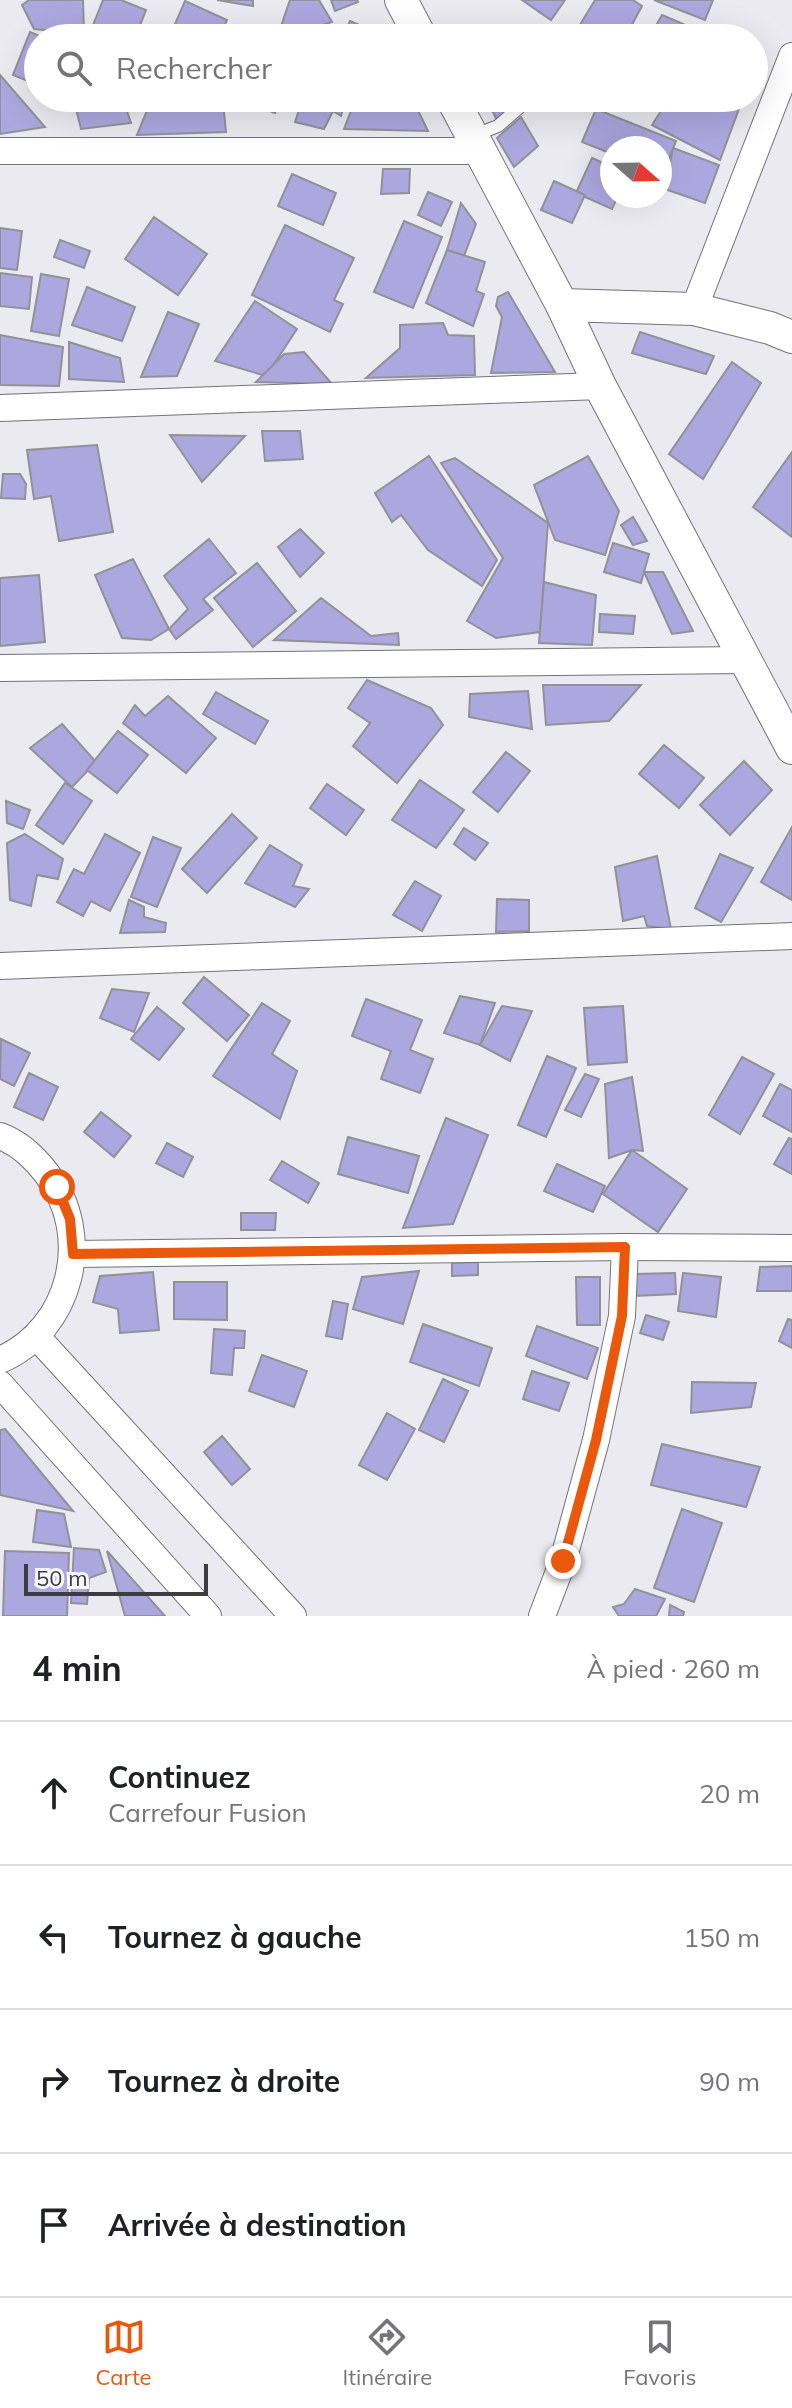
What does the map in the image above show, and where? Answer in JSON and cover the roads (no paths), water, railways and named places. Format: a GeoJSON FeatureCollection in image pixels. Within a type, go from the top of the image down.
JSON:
{"type":"FeatureCollection","features":[{"type":"Feature","properties":{"kind":"street"},"geometry":{"type":"LineString","coordinates":[[401,0],[414,24]]}},
{"type":"Feature","properties":{"kind":"street"},"geometry":{"type":"LineString","coordinates":[[694,309],[792,56]]}},
{"type":"Feature","properties":{"kind":"street"},"geometry":{"type":"LineString","coordinates":[[459,112],[792,748]]}},
{"type":"Feature","properties":{"kind":"street"},"geometry":{"type":"LineString","coordinates":[[0,151],[476,144]]}},
{"type":"Feature","properties":{"kind":"street"},"geometry":{"type":"LineString","coordinates":[[562,305],[694,309],[770,328],[792,337]]}},
{"type":"Feature","properties":{"kind":"street"},"geometry":{"type":"LineString","coordinates":[[0,408],[600,386]]}},
{"type":"Feature","properties":{"kind":"street"},"geometry":{"type":"LineString","coordinates":[[0,668],[745,660]]}},
{"type":"Feature","properties":{"kind":"street"},"geometry":{"type":"LineString","coordinates":[[0,966],[792,936]]}},
{"type":"Feature","properties":{"kind":"street"},"geometry":{"type":"LineString","coordinates":[[0,1136],[37,1160],[57,1187],[70,1219],[73,1254],[68,1284],[55,1312],[36,1336],[0,1360]]}},
{"type":"Feature","properties":{"kind":"street"},"geometry":{"type":"LineString","coordinates":[[542,1616],[563,1561],[596,1440],[622,1316],[625,1247]]}},
{"type":"Feature","properties":{"kind":"street"},"geometry":{"type":"LineString","coordinates":[[73,1254],[792,1248]]}},
{"type":"Feature","properties":{"kind":"street"},"geometry":{"type":"LineString","coordinates":[[36,1336],[293,1616]]}},
{"type":"Feature","properties":{"kind":"street"},"geometry":{"type":"LineString","coordinates":[[0,1384],[208,1616]]}},
{"type":"Feature","properties":{"kind":"lane"},"geometry":{"type":"LineString","coordinates":[[476,144],[514,112]]}}]}
